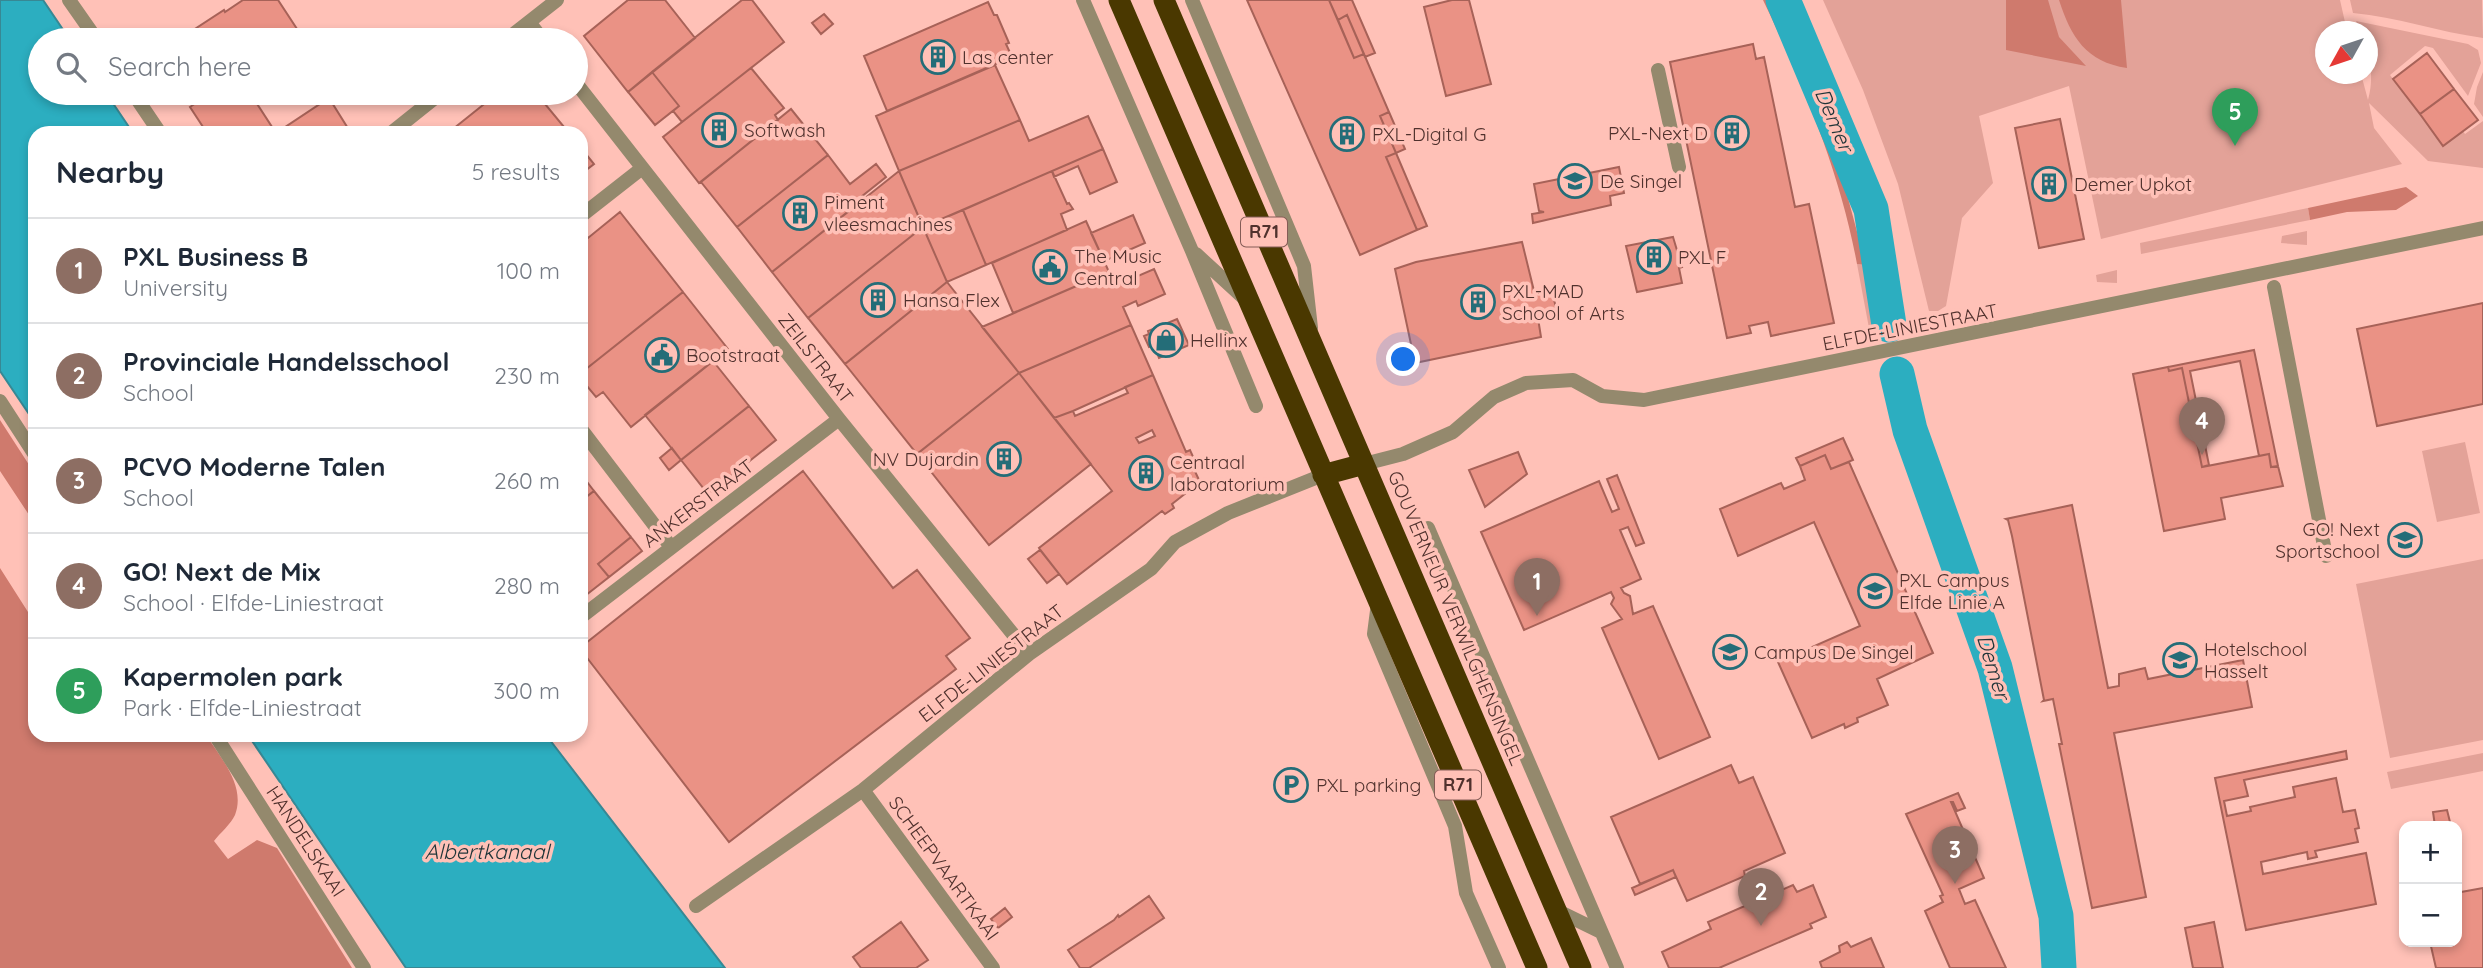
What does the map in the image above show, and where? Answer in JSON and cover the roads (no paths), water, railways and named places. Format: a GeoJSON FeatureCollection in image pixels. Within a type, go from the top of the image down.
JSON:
{"type":"FeatureCollection","features":[{"type":"Feature","properties":{"kind":"highway","name":"R71"},"geometry":{"type":"LineString","coordinates":[[1119,0],[1537,968]]}},
{"type":"Feature","properties":{"kind":"highway","name":"GOUVERNEUR VERWILGHENSINGEL"},"geometry":{"type":"LineString","coordinates":[[1164,0],[1581,968]]}},
{"type":"Feature","properties":{"kind":"highway"},"geometry":{"type":"LineString","coordinates":[[1323,475],[1364,464]]}},
{"type":"Feature","properties":{"kind":"street"},"geometry":{"type":"LineString","coordinates":[[69,0],[89,28]]}},
{"type":"Feature","properties":{"kind":"street"},"geometry":{"type":"LineString","coordinates":[[521,28],[556,0]]}},
{"type":"Feature","properties":{"kind":"street"},"geometry":{"type":"LineString","coordinates":[[1083,0],[1256,405]]}},
{"type":"Feature","properties":{"kind":"street","name":"GOUVERNEUR VERWILGHENSINGEL"},"geometry":{"type":"LineString","coordinates":[[1192,0],[1304,266],[1312,344]]}},
{"type":"Feature","properties":{"kind":"street"},"geometry":{"type":"LineString","coordinates":[[529,22],[534,28]]}},
{"type":"Feature","properties":{"kind":"street"},"geometry":{"type":"LineString","coordinates":[[1658,70],[1679,167]]}},
{"type":"Feature","properties":{"kind":"street","name":"ZEILSTRAAT"},"geometry":{"type":"LineString","coordinates":[[588,99],[839,419],[1029,654]]}},
{"type":"Feature","properties":{"kind":"street"},"geometry":{"type":"LineString","coordinates":[[141,105],[155,126]]}},
{"type":"Feature","properties":{"kind":"street"},"geometry":{"type":"LineString","coordinates":[[400,126],[425,105]]}},
{"type":"Feature","properties":{"kind":"street"},"geometry":{"type":"LineString","coordinates":[[588,211],[641,169]]}},
{"type":"Feature","properties":{"kind":"street","name":"ELFDE-LINIESTRAAT"},"geometry":{"type":"LineString","coordinates":[[1364,464],[1403,454],[1453,432],[1494,397],[1527,383],[1573,380],[1602,397],[1644,400],[2483,228]]}},
{"type":"Feature","properties":{"kind":"street"},"geometry":{"type":"LineString","coordinates":[[1192,251],[1251,305]]}},
{"type":"Feature","properties":{"kind":"street"},"geometry":{"type":"LineString","coordinates":[[2274,287],[2326,556]]}},
{"type":"Feature","properties":{"kind":"street"},"geometry":{"type":"LineString","coordinates":[[0,401],[28,444]]}},
{"type":"Feature","properties":{"kind":"street","name":"ANKERSTRAAT"},"geometry":{"type":"LineString","coordinates":[[588,612],[839,419]]}},
{"type":"Feature","properties":{"kind":"street"},"geometry":{"type":"LineString","coordinates":[[588,438],[671,547]]}},
{"type":"Feature","properties":{"kind":"street","name":"ELFDE-LINIESTRAAT"},"geometry":{"type":"LineString","coordinates":[[696,906],[863,790],[1029,654],[1152,569],[1175,542],[1228,513],[1323,475]]}},
{"type":"Feature","properties":{"kind":"street","name":"GOUVERNEUR VERWILGHENSINGEL"},"geometry":{"type":"LineString","coordinates":[[1428,528],[1617,968]]}},
{"type":"Feature","properties":{"kind":"street"},"geometry":{"type":"LineString","coordinates":[[1378,602],[1374,634],[1455,826],[1466,893],[1499,968]]}},
{"type":"Feature","properties":{"kind":"street","name":"HANDELSKAAI"},"geometry":{"type":"LineString","coordinates":[[219,742],[364,968]]}},
{"type":"Feature","properties":{"kind":"street","name":"SCHEEPVAARTKAAI"},"geometry":{"type":"LineString","coordinates":[[863,790],[993,968]]}},
{"type":"Feature","properties":{"kind":"street"},"geometry":{"type":"LineString","coordinates":[[1556,910],[1601,932]]}},
{"type":"Feature","properties":{"kind":"water"},"geometry":{"type":"Polygon","coordinates":[[[0,0],[43,0],[62,28],[28,28],[28,105],[114,105],[128,126],[28,126],[28,413],[0,371],[0,0]]]}},
{"type":"Feature","properties":{"kind":"water","name":"Albertkanaal"},"geometry":{"type":"Polygon","coordinates":[[[253,742],[551,742],[725,968],[406,968],[253,742]]]}},
{"type":"Feature","properties":{"kind":"waterway","name":"Demer"},"geometry":{"type":"LineString","coordinates":[[1783,0],[1871,209],[1889,325]]}},
{"type":"Feature","properties":{"kind":"waterway","name":"Demer"},"geometry":{"type":"LineString","coordinates":[[1897,374],[1910,430],[1995,668],[2056,916],[2059,968]]}},
{"type":"Feature","properties":{"kind":"place","name":"Las center"},"geometry":{"type":"Point","coordinates":[938,57]}},
{"type":"Feature","properties":{"kind":"place","name":"Softwash"},"geometry":{"type":"Point","coordinates":[719,130]}},
{"type":"Feature","properties":{"kind":"place","name":"PXL-Next D"},"geometry":{"type":"Point","coordinates":[1732,133]}},
{"type":"Feature","properties":{"kind":"place","name":"PXL-Digital G"},"geometry":{"type":"Point","coordinates":[1347,134]}},
{"type":"Feature","properties":{"kind":"place","name":"Kapermolen park"},"geometry":{"type":"Point","coordinates":[2235,146]}},
{"type":"Feature","properties":{"kind":"place","name":"De Singel"},"geometry":{"type":"Point","coordinates":[1575,181]}},
{"type":"Feature","properties":{"kind":"place","name":"Demer Upkot"},"geometry":{"type":"Point","coordinates":[2049,184]}},
{"type":"Feature","properties":{"kind":"place","name":"Piment vleesmachines"},"geometry":{"type":"Point","coordinates":[800,213]}},
{"type":"Feature","properties":{"kind":"place","name":"PXL F"},"geometry":{"type":"Point","coordinates":[1654,257]}},
{"type":"Feature","properties":{"kind":"place","name":"The Music Central"},"geometry":{"type":"Point","coordinates":[1050,267]}},
{"type":"Feature","properties":{"kind":"place","name":"Hansa Flex"},"geometry":{"type":"Point","coordinates":[878,300]}},
{"type":"Feature","properties":{"kind":"place","name":"PXL-MAD School of Arts"},"geometry":{"type":"Point","coordinates":[1478,302]}},
{"type":"Feature","properties":{"kind":"place","name":"Hellinx"},"geometry":{"type":"Point","coordinates":[1166,340]}},
{"type":"Feature","properties":{"kind":"place","name":"Bootstraat"},"geometry":{"type":"Point","coordinates":[662,355]}},
{"type":"Feature","properties":{"kind":"place","name":"GO! Next de Mix"},"geometry":{"type":"Point","coordinates":[2202,455]}},
{"type":"Feature","properties":{"kind":"place","name":"NV Dujardin"},"geometry":{"type":"Point","coordinates":[1004,459]}},
{"type":"Feature","properties":{"kind":"place","name":"Centraal laboratorium"},"geometry":{"type":"Point","coordinates":[1146,473]}},
{"type":"Feature","properties":{"kind":"place","name":"GO! Next Sportschool"},"geometry":{"type":"Point","coordinates":[2405,540]}},
{"type":"Feature","properties":{"kind":"place","name":"PXL Campus Elfde Linie A"},"geometry":{"type":"Point","coordinates":[1875,591]}},
{"type":"Feature","properties":{"kind":"place","name":"PXL Business B"},"geometry":{"type":"Point","coordinates":[1537,616]}},
{"type":"Feature","properties":{"kind":"place","name":"Campus De Singel"},"geometry":{"type":"Point","coordinates":[1730,652]}},
{"type":"Feature","properties":{"kind":"place","name":"Hotelschool Hasselt"},"geometry":{"type":"Point","coordinates":[2180,660]}},
{"type":"Feature","properties":{"kind":"place","name":"PXL parking"},"geometry":{"type":"Point","coordinates":[1291,785]}},
{"type":"Feature","properties":{"kind":"place","name":"PCVO Moderne Talen"},"geometry":{"type":"Point","coordinates":[1955,884]}},
{"type":"Feature","properties":{"kind":"place","name":"Provinciale Handelsschool"},"geometry":{"type":"Point","coordinates":[1761,926]}}]}
